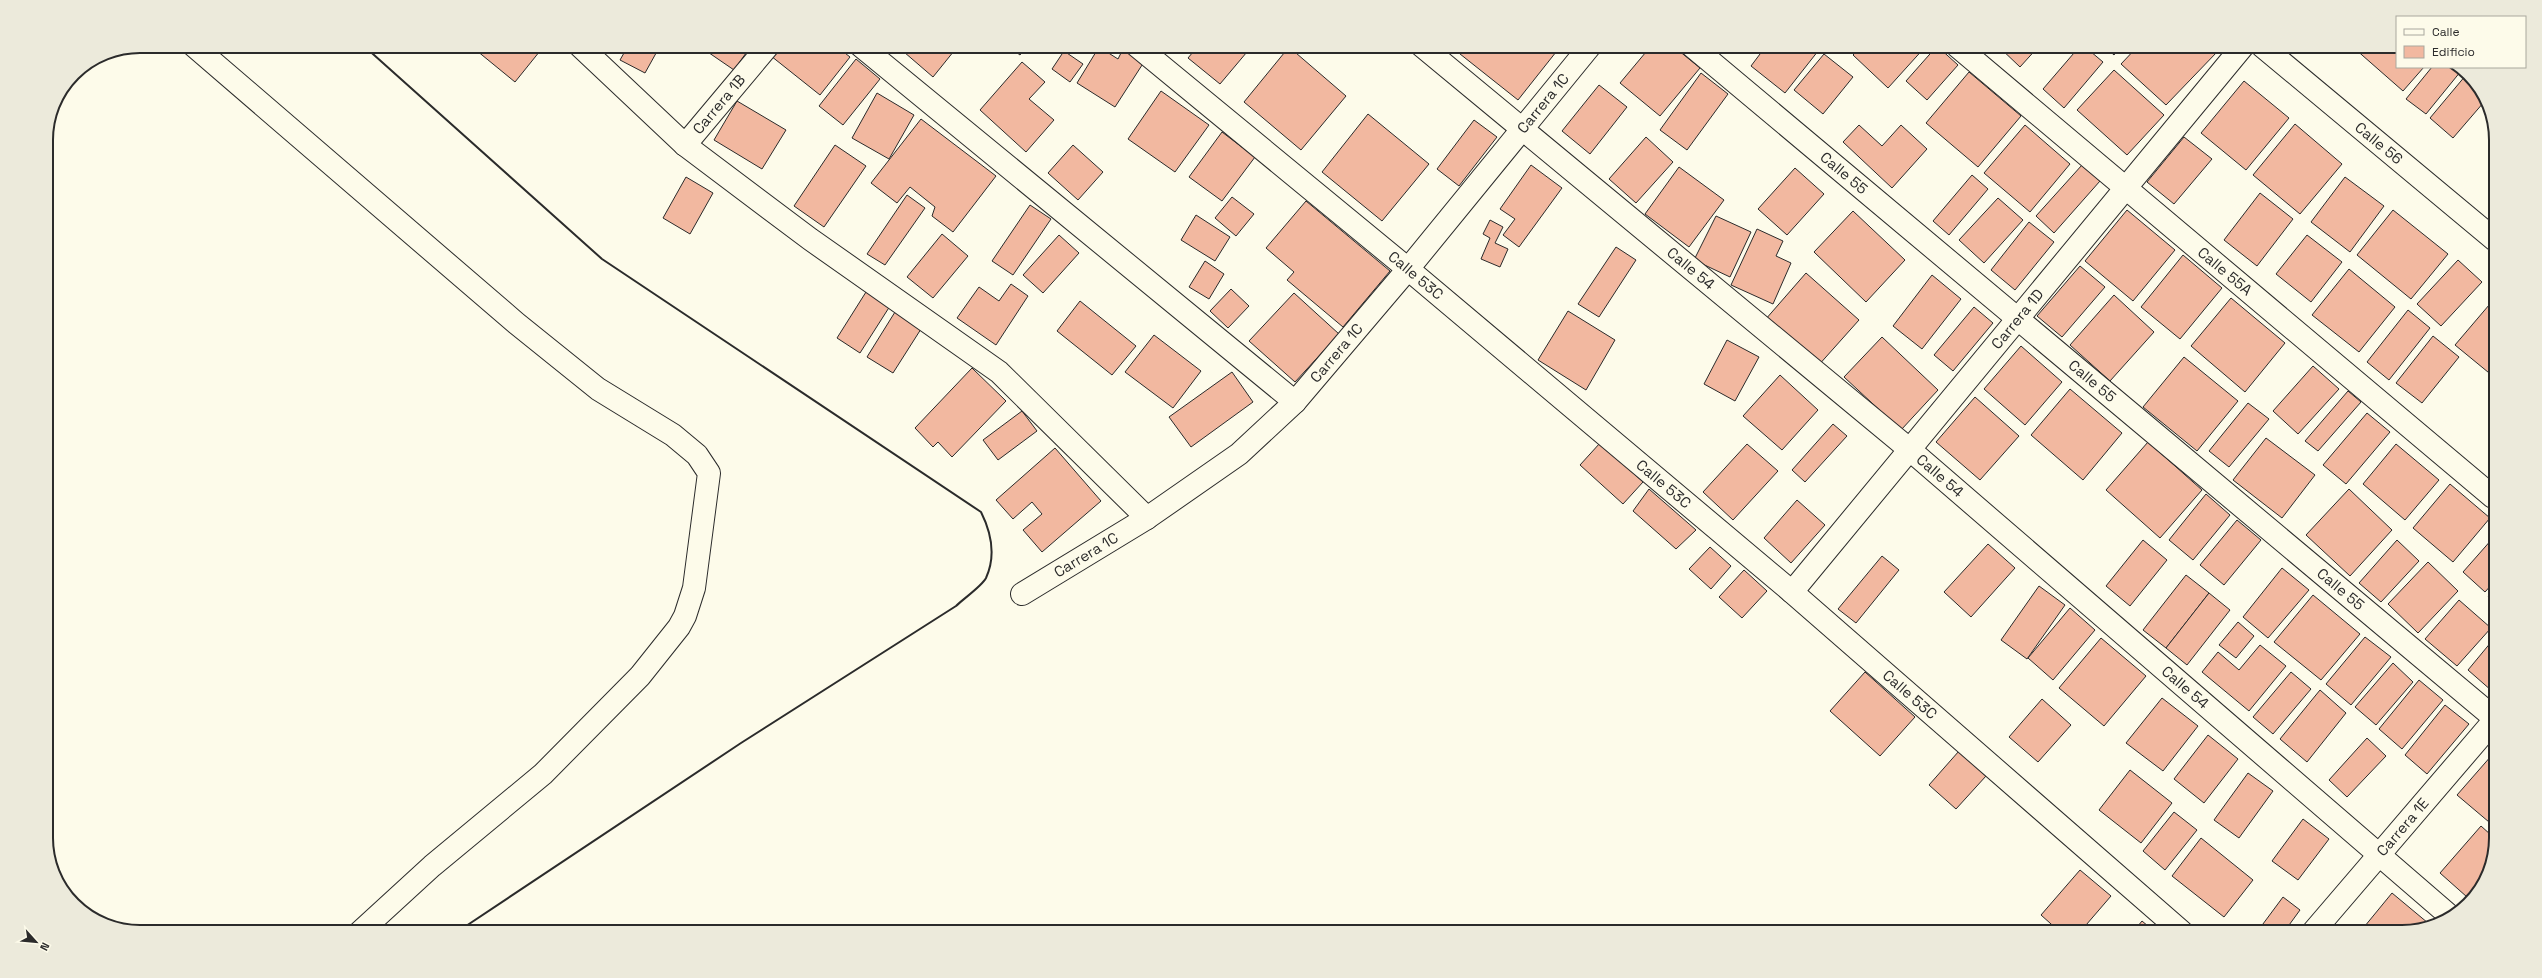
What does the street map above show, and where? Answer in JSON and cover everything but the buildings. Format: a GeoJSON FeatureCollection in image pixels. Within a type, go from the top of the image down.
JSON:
{"type":"FeatureCollection","features":[{"type":"Feature","properties":{"kind":"street"},"geometry":{"type":"LineString","coordinates":[[202,53],[516,323],[598,389],[672,436],[697,455],[709,473],[694,588],[685,616],[678,626],[640,676],[559,758],[432,866],[368,925]]}},
{"type":"Feature","properties":{"kind":"street"},"geometry":{"type":"LineString","coordinates":[[587,53],[685,145],[810,239],[999,372],[1147,518]]}},
{"type":"Feature","properties":{"kind":"street","name":"Carrera 1B"},"geometry":{"type":"LineString","coordinates":[[685,145],[762,53]]}},
{"type":"Feature","properties":{"kind":"street"},"geometry":{"type":"LineString","coordinates":[[869,53],[1295,402]]}},
{"type":"Feature","properties":{"kind":"street","name":"Calle 53C"},"geometry":{"type":"LineString","coordinates":[[1146,53],[1408,269],[1792,592],[2174,925]]}},
{"type":"Feature","properties":{"kind":"street","name":"Calle 54"},"geometry":{"type":"LineString","coordinates":[[1430,53],[1909,450],[2378,856],[2446,913]]}},
{"type":"Feature","properties":{"kind":"street","name":"Carrera 1C"},"geometry":{"type":"LineString","coordinates":[[1022,594],[1147,518],[1239,454],[1295,402],[1408,269],[1584,53]]}},
{"type":"Feature","properties":{"kind":"street","name":"Calle 55"},"geometry":{"type":"LineString","coordinates":[[1700,53],[2017,320],[2489,713]]}},
{"type":"Feature","properties":{"kind":"street","name":"Calle 55A"},"geometry":{"type":"LineString","coordinates":[[1965,53],[2489,494]]}},
{"type":"Feature","properties":{"kind":"street","name":"Carrera 1D"},"geometry":{"type":"LineString","coordinates":[[1792,592],[2237,53]]}},
{"type":"Feature","properties":{"kind":"street","name":"Calle 56"},"geometry":{"type":"LineString","coordinates":[[2270,53],[2489,235]]}},
{"type":"Feature","properties":{"kind":"street","name":"Carrera 1E"},"geometry":{"type":"LineString","coordinates":[[2320,925],[2489,726]]}},
{"type":"Feature","properties":{"kind":"wall"},"geometry":{"type":"LineString","coordinates":[[372,53],[602,259],[981,512],[990,536],[991,544],[991,561],[986,578],[977,589],[956,606],[741,743],[468,925]]}}]}
